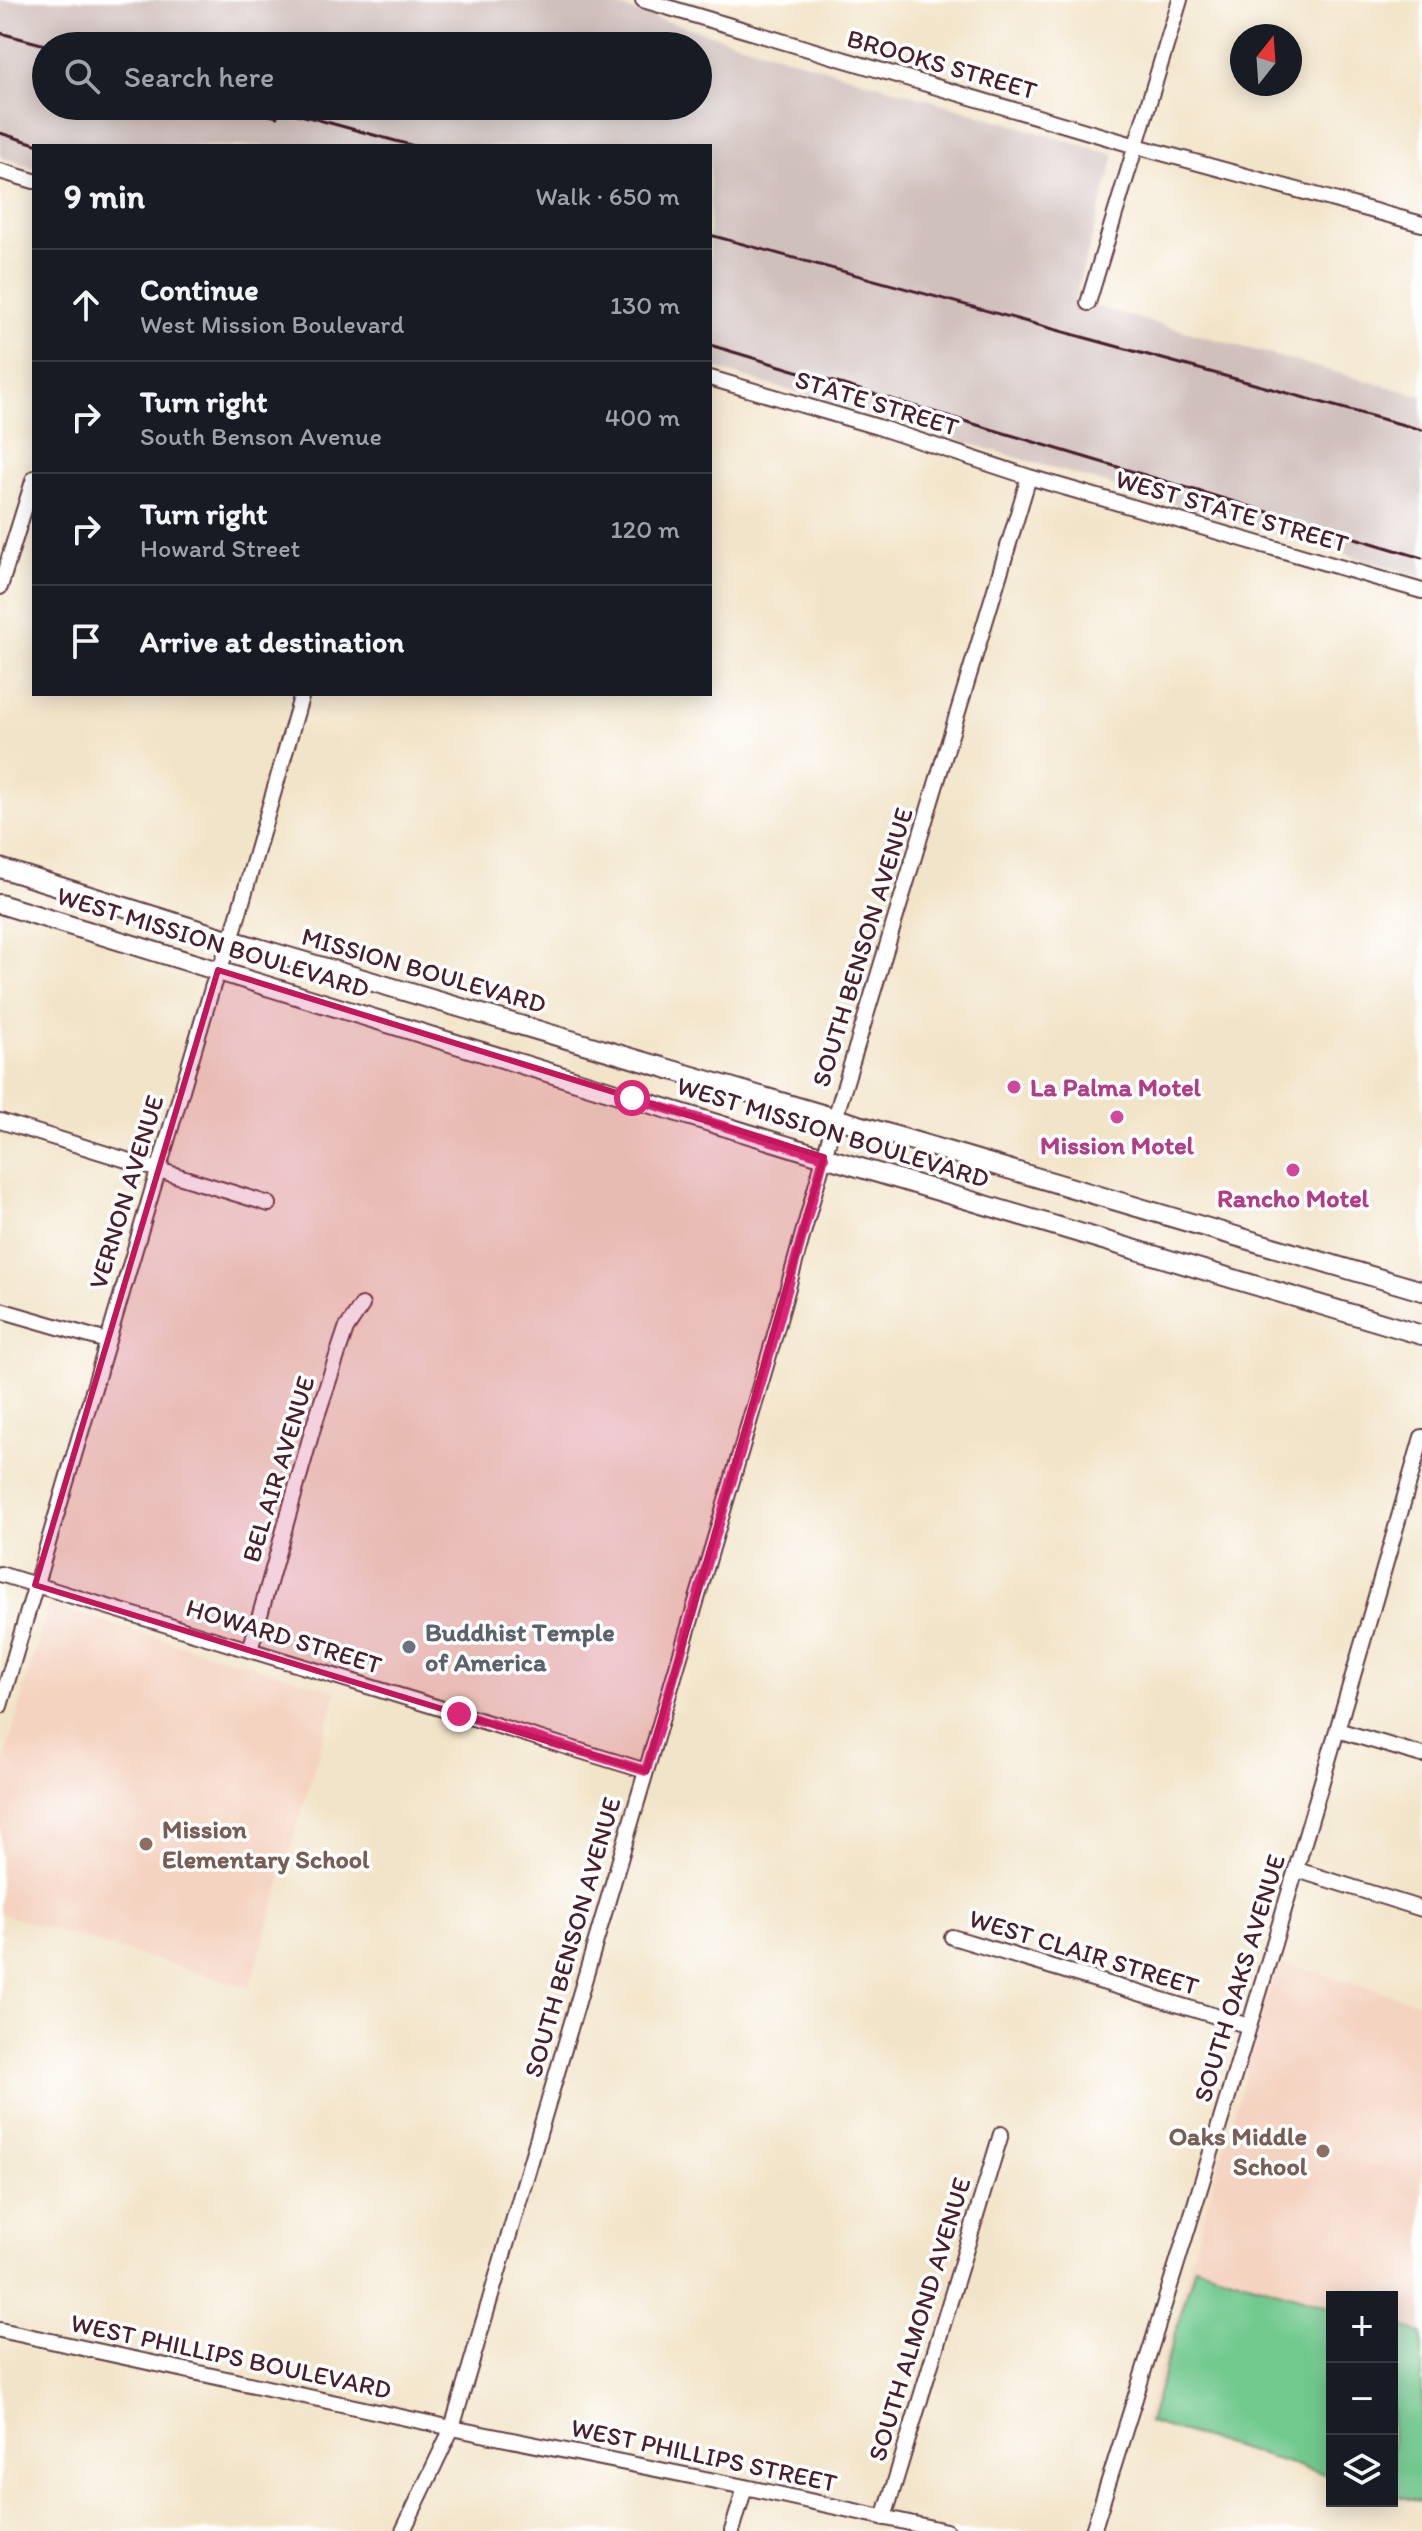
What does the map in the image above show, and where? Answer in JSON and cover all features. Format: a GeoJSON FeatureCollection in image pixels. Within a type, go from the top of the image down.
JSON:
{"type":"FeatureCollection","features":[{"type":"Feature","properties":{"kind":"main road","name":"MISSION BOULEVARD"},"geometry":{"type":"LineString","coordinates":[[0,868],[231,940],[835,1118]]}},
{"type":"Feature","properties":{"kind":"main road","name":"WEST MISSION BOULEVARD"},"geometry":{"type":"LineString","coordinates":[[0,904],[824,1157],[1422,1335]]}},
{"type":"Feature","properties":{"kind":"main road","name":"WEST MISSION BOULEVARD"},"geometry":{"type":"LineString","coordinates":[[835,1118],[1422,1291]]}},
{"type":"Feature","properties":{"kind":"street","name":"BROOKS STREET"},"geometry":{"type":"LineString","coordinates":[[643,0],[1136,146],[1422,224]]}},
{"type":"Feature","properties":{"kind":"street"},"geometry":{"type":"LineString","coordinates":[[1088,303],[1180,0]]}},
{"type":"Feature","properties":{"kind":"street"},"geometry":{"type":"LineString","coordinates":[[0,171],[32,180]]}},
{"type":"Feature","properties":{"kind":"street","name":"STATE STREET"},"geometry":{"type":"LineString","coordinates":[[712,379],[878,427],[1029,477]]}},
{"type":"Feature","properties":{"kind":"street","name":"WEST STATE STREET"},"geometry":{"type":"LineString","coordinates":[[1029,477],[1422,591]]}},
{"type":"Feature","properties":{"kind":"street","name":"SOUTH BENSON AVENUE"},"geometry":{"type":"LineString","coordinates":[[403,2531],[452,2428],[768,1360],[835,1118],[1029,477]]}},
{"type":"Feature","properties":{"kind":"street"},"geometry":{"type":"LineString","coordinates":[[0,587],[32,484]]}},
{"type":"Feature","properties":{"kind":"street","name":"VERNON AVENUE"},"geometry":{"type":"LineString","coordinates":[[0,1706],[158,1168],[218,970],[231,940],[301,696]]}},
{"type":"Feature","properties":{"kind":"street"},"geometry":{"type":"LineString","coordinates":[[0,1121],[269,1204]]}},
{"type":"Feature","properties":{"kind":"street","name":"BEL AIR AVENUE"},"geometry":{"type":"LineString","coordinates":[[250,1650],[327,1386],[346,1329],[362,1305]]}},
{"type":"Feature","properties":{"kind":"street"},"geometry":{"type":"LineString","coordinates":[[0,1310],[107,1341]]}},
{"type":"Feature","properties":{"kind":"street","name":"SOUTH OAKS AVENUE"},"geometry":{"type":"LineString","coordinates":[[1093,2531],[1186,2241],[1422,1437]]}},
{"type":"Feature","properties":{"kind":"street","name":"HOWARD STREET"},"geometry":{"type":"LineString","coordinates":[[0,1574],[646,1771]]}},
{"type":"Feature","properties":{"kind":"street"},"geometry":{"type":"LineString","coordinates":[[1337,1730],[1422,1755]]}},
{"type":"Feature","properties":{"kind":"street"},"geometry":{"type":"LineString","coordinates":[[1297,1870],[1422,1909]]}},
{"type":"Feature","properties":{"kind":"street","name":"WEST CLAIR STREET"},"geometry":{"type":"LineString","coordinates":[[952,1937],[1249,2026]]}},
{"type":"Feature","properties":{"kind":"street","name":"SOUTH ALMOND AVENUE"},"geometry":{"type":"LineString","coordinates":[[884,2518],[1001,2134]]}},
{"type":"Feature","properties":{"kind":"street","name":"WEST PHILLIPS BOULEVARD"},"geometry":{"type":"LineString","coordinates":[[0,2330],[452,2428]]}},
{"type":"Feature","properties":{"kind":"street","name":"WEST PHILLIPS STREET"},"geometry":{"type":"LineString","coordinates":[[452,2428],[946,2531]]}},
{"type":"Feature","properties":{"kind":"street"},"geometry":{"type":"LineString","coordinates":[[732,2531],[745,2487]]}},
{"type":"Feature","properties":{"kind":"highlighted area"},"geometry":{"type":"Polygon","coordinates":[[[218,970],[824,1157],[646,1771],[35,1585],[218,970]]]}},
{"type":"Feature","properties":{"kind":"shaded area"},"geometry":{"type":"Polygon","coordinates":[[[0,0],[595,0],[702,32],[32,32],[32,120],[712,120],[712,35],[1115,155],[1074,301],[1422,396],[1422,577],[712,368],[712,144],[32,144],[32,166],[0,157],[0,0]]]}},
{"type":"Feature","properties":{"kind":"shaded area","name":"Mission Elementary School"},"geometry":{"type":"Polygon","coordinates":[[[48,1605],[337,1691],[250,1988],[0,1914],[0,1774],[48,1605]]]}},
{"type":"Feature","properties":{"kind":"shaded area","name":"Oaks Middle School"},"geometry":{"type":"Polygon","coordinates":[[[1278,1961],[1422,2004],[1422,2505],[1398,2498],[1398,2291],[1326,2291],[1326,2476],[1144,2422],[1278,1961]]]}},
{"type":"Feature","properties":{"kind":"green space"},"geometry":{"type":"Polygon","coordinates":[[[1195,2266],[1326,2305],[1326,2474],[1149,2422],[1195,2266]]]}},
{"type":"Feature","properties":{"kind":"green space"},"geometry":{"type":"Polygon","coordinates":[[[1398,2326],[1422,2333],[1422,2503],[1398,2496],[1398,2326]]]}},
{"type":"Feature","properties":{"kind":"railway"},"geometry":{"type":"LineString","coordinates":[[0,33],[32,41]]}},
{"type":"Feature","properties":{"kind":"railway"},"geometry":{"type":"LineString","coordinates":[[319,120],[407,144]]}},
{"type":"Feature","properties":{"kind":"railway"},"geometry":{"type":"LineString","coordinates":[[0,133],[36,144]]}},
{"type":"Feature","properties":{"kind":"railway"},"geometry":{"type":"LineString","coordinates":[[712,236],[1422,430]]}},
{"type":"Feature","properties":{"kind":"railway"},"geometry":{"type":"LineString","coordinates":[[712,346],[1422,558]]}},
{"type":"Feature","properties":{"kind":"place","name":"La Palma Motel"},"geometry":{"type":"Point","coordinates":[1014,1087]}},
{"type":"Feature","properties":{"kind":"place","name":"Mission Motel"},"geometry":{"type":"Point","coordinates":[1117,1117]}},
{"type":"Feature","properties":{"kind":"place","name":"Rancho Motel"},"geometry":{"type":"Point","coordinates":[1293,1170]}},
{"type":"Feature","properties":{"kind":"place","name":"Buddhist Temple of America"},"geometry":{"type":"Point","coordinates":[409,1647]}},
{"type":"Feature","properties":{"kind":"place","name":"Mission Elementary School"},"geometry":{"type":"Point","coordinates":[146,1844]}},
{"type":"Feature","properties":{"kind":"place","name":"Oaks Middle School"},"geometry":{"type":"Point","coordinates":[1323,2151]}},
{"type":"Feature","properties":{"kind":"route"},"geometry":{"type":"LineString","coordinates":[[459,1714],[646,1771],[772,1345],[824,1157],[632,1098]]}}]}
